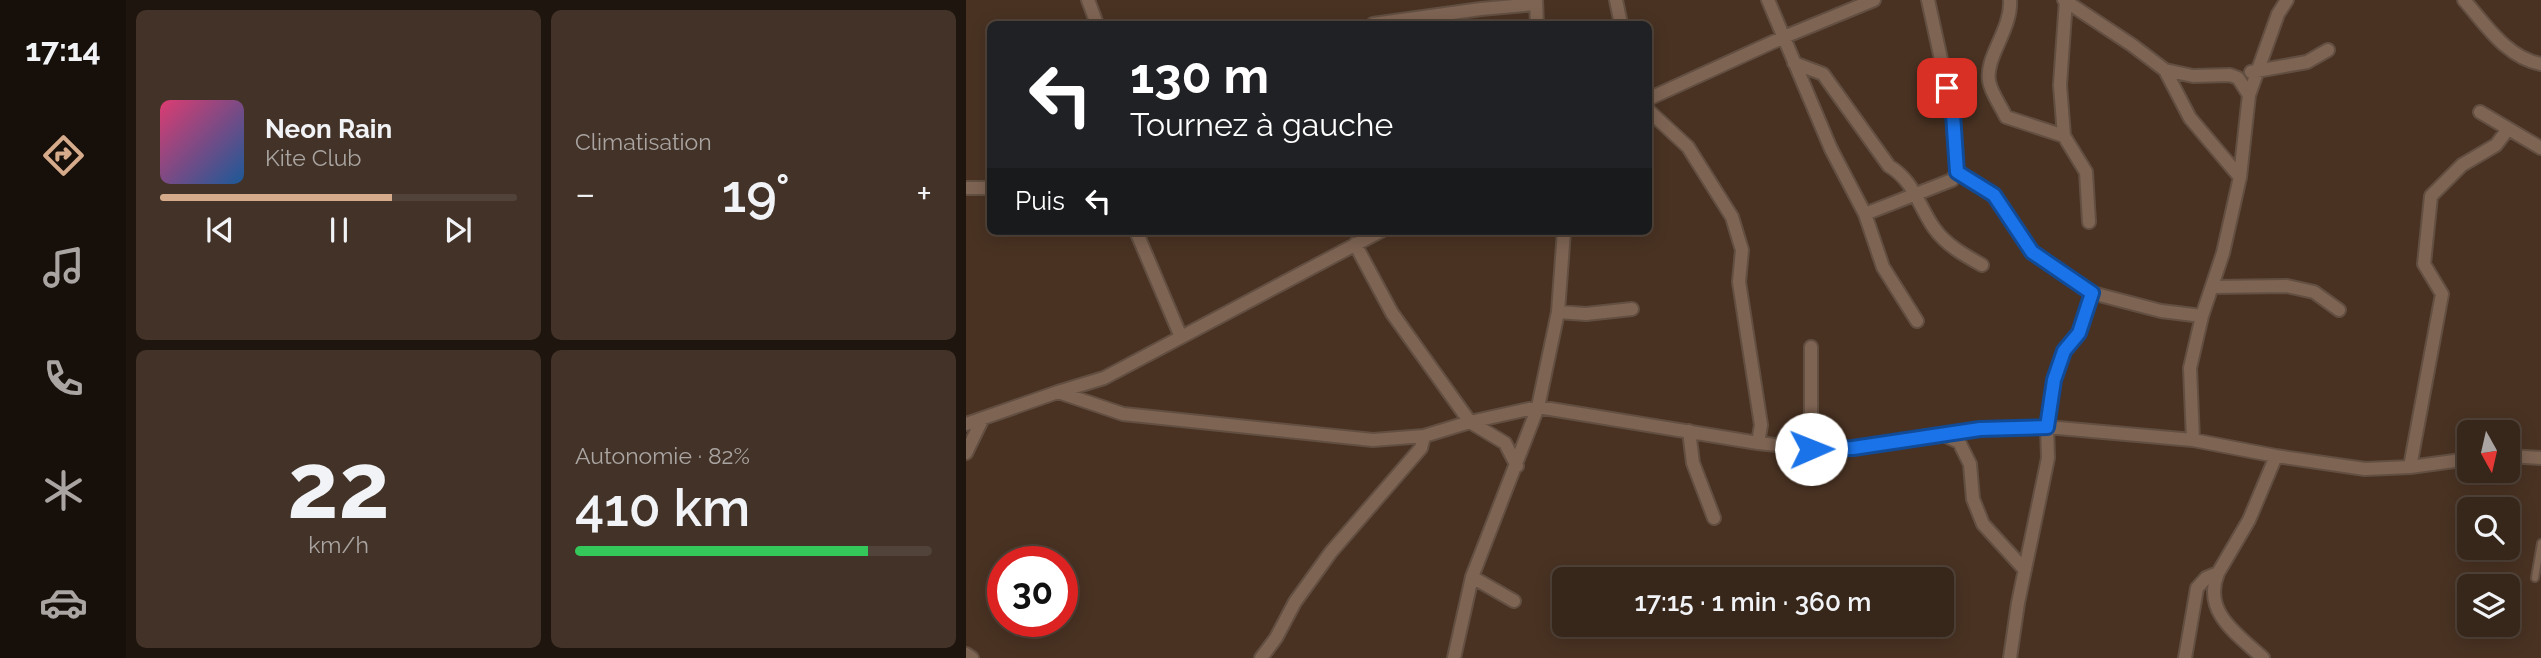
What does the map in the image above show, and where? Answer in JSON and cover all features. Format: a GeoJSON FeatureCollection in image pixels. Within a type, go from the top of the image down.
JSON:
{"type":"FeatureCollection","features":[{"type":"Feature","properties":{"kind":"street"},"geometry":{"type":"LineString","coordinates":[[1088,0],[1096,21]]}},
{"type":"Feature","properties":{"kind":"street"},"geometry":{"type":"LineString","coordinates":[[1616,0],[1620,21]]}},
{"type":"Feature","properties":{"kind":"street"},"geometry":{"type":"LineString","coordinates":[[1768,0],[1831,149],[1865,214],[1883,267],[1917,321]]}},
{"type":"Feature","properties":{"kind":"street"},"geometry":{"type":"LineString","coordinates":[[1652,97],[1784,37],[1874,0]]}},
{"type":"Feature","properties":{"kind":"street"},"geometry":{"type":"LineString","coordinates":[[1865,214],[1952,180],[1957,172],[1953,114],[1928,0]]}},
{"type":"Feature","properties":{"kind":"street"},"geometry":{"type":"LineString","coordinates":[[2010,0],[2011,15],[1990,65],[1989,81],[2006,117],[2064,136]]}},
{"type":"Feature","properties":{"kind":"street"},"geometry":{"type":"LineString","coordinates":[[2088,222],[2086,172],[2064,136],[2060,85],[2061,39],[2066,0],[2165,69],[2193,76],[2256,72],[2307,62],[2328,50]]}},
{"type":"Feature","properties":{"kind":"street"},"geometry":{"type":"LineString","coordinates":[[2193,440],[2190,368],[2202,316],[2223,253],[2240,177],[2249,95],[2278,14],[2287,0]]}},
{"type":"Feature","properties":{"kind":"street"},"geometry":{"type":"LineString","coordinates":[[2464,0],[2506,47],[2527,62],[2541,64]]}},
{"type":"Feature","properties":{"kind":"street"},"geometry":{"type":"LineString","coordinates":[[1395,21],[1536,2],[1537,21]]}},
{"type":"Feature","properties":{"kind":"street"},"geometry":{"type":"LineString","coordinates":[[1794,63],[1823,74],[1889,166],[1902,174],[1934,229],[1958,252],[1982,265]]}},
{"type":"Feature","properties":{"kind":"street"},"geometry":{"type":"LineString","coordinates":[[2165,69],[2190,118],[2240,177]]}},
{"type":"Feature","properties":{"kind":"street"},"geometry":{"type":"LineString","coordinates":[[2230,75],[2238,78],[2249,95]]}},
{"type":"Feature","properties":{"kind":"street"},"geometry":{"type":"LineString","coordinates":[[2480,112],[2541,148]]}},
{"type":"Feature","properties":{"kind":"street"},"geometry":{"type":"LineString","coordinates":[[1652,114],[1688,148],[1732,217],[1742,250],[1738,282],[1761,425],[1758,443]]}},
{"type":"Feature","properties":{"kind":"street"},"geometry":{"type":"LineString","coordinates":[[2410,467],[2442,293],[2424,264],[2431,196],[2462,165],[2496,145],[2508,129]]}},
{"type":"Feature","properties":{"kind":"street"},"geometry":{"type":"LineString","coordinates":[[1957,172],[1994,195],[2032,252],[2092,293],[2161,311],[2202,316]]}},
{"type":"Feature","properties":{"kind":"street"},"geometry":{"type":"LineString","coordinates":[[966,188],[987,188]]}},
{"type":"Feature","properties":{"kind":"street"},"geometry":{"type":"LineString","coordinates":[[1138,235],[1181,337]]}},
{"type":"Feature","properties":{"kind":"street"},"geometry":{"type":"LineString","coordinates":[[967,422],[1104,378],[1373,235]]}},
{"type":"Feature","properties":{"kind":"street"},"geometry":{"type":"LineString","coordinates":[[1454,658],[1472,577],[1538,407],[1558,312],[1564,235]]}},
{"type":"Feature","properties":{"kind":"street"},"geometry":{"type":"LineString","coordinates":[[1355,244],[1392,313],[1470,422],[1505,443],[1517,466]]}},
{"type":"Feature","properties":{"kind":"street"},"geometry":{"type":"LineString","coordinates":[[2212,287],[2287,286],[2314,292],[2339,310]]}},
{"type":"Feature","properties":{"kind":"street"},"geometry":{"type":"LineString","coordinates":[[2010,658],[2048,457],[2047,427],[2054,380],[2064,351],[2079,333],[2092,293]]}},
{"type":"Feature","properties":{"kind":"street"},"geometry":{"type":"LineString","coordinates":[[1558,312],[1586,314],[1632,309]]}},
{"type":"Feature","properties":{"kind":"street"},"geometry":{"type":"LineString","coordinates":[[1811,347],[1811,449]]}},
{"type":"Feature","properties":{"kind":"street"},"geometry":{"type":"LineString","coordinates":[[1058,391],[1123,414],[1373,440],[1424,436],[1470,422],[1538,407],[1758,443],[1811,449],[1853,448],[1980,429],[2047,427],[2193,440],[2365,469],[2457,461]]}},
{"type":"Feature","properties":{"kind":"street"},"geometry":{"type":"LineString","coordinates":[[966,453],[983,418]]}},
{"type":"Feature","properties":{"kind":"street"},"geometry":{"type":"LineString","coordinates":[[1689,431],[1693,463],[1714,518]]}},
{"type":"Feature","properties":{"kind":"street"},"geometry":{"type":"LineString","coordinates":[[1943,435],[1959,442],[1970,464],[1973,499],[1983,524],[2025,570]]}},
{"type":"Feature","properties":{"kind":"street"},"geometry":{"type":"LineString","coordinates":[[1261,658],[1276,638],[1295,602],[1331,552],[1420,448],[1424,436]]}},
{"type":"Feature","properties":{"kind":"street"},"geometry":{"type":"LineString","coordinates":[[2263,658],[2218,613],[2212,587],[2249,520],[2276,456]]}},
{"type":"Feature","properties":{"kind":"street"},"geometry":{"type":"LineString","coordinates":[[2520,457],[2541,458]]}},
{"type":"Feature","properties":{"kind":"street"},"geometry":{"type":"LineString","coordinates":[[2185,658],[2197,588],[2206,578],[2218,573]]}},
{"type":"Feature","properties":{"kind":"street"},"geometry":{"type":"LineString","coordinates":[[1472,577],[1514,601]]}},
{"type":"Feature","properties":{"kind":"street"},"geometry":{"type":"LineString","coordinates":[[966,654],[972,658]]}},
{"type":"Feature","properties":{"kind":"lane"},"geometry":{"type":"LineString","coordinates":[[2535,578],[2541,543]]}},
{"type":"Feature","properties":{"kind":"route"},"geometry":{"type":"LineString","coordinates":[[1811,449],[1853,448],[1980,429],[2047,427],[2054,380],[2064,351],[2079,333],[2092,293],[2032,252],[1994,195],[1957,172],[1953,114],[1947,88]]}}]}
